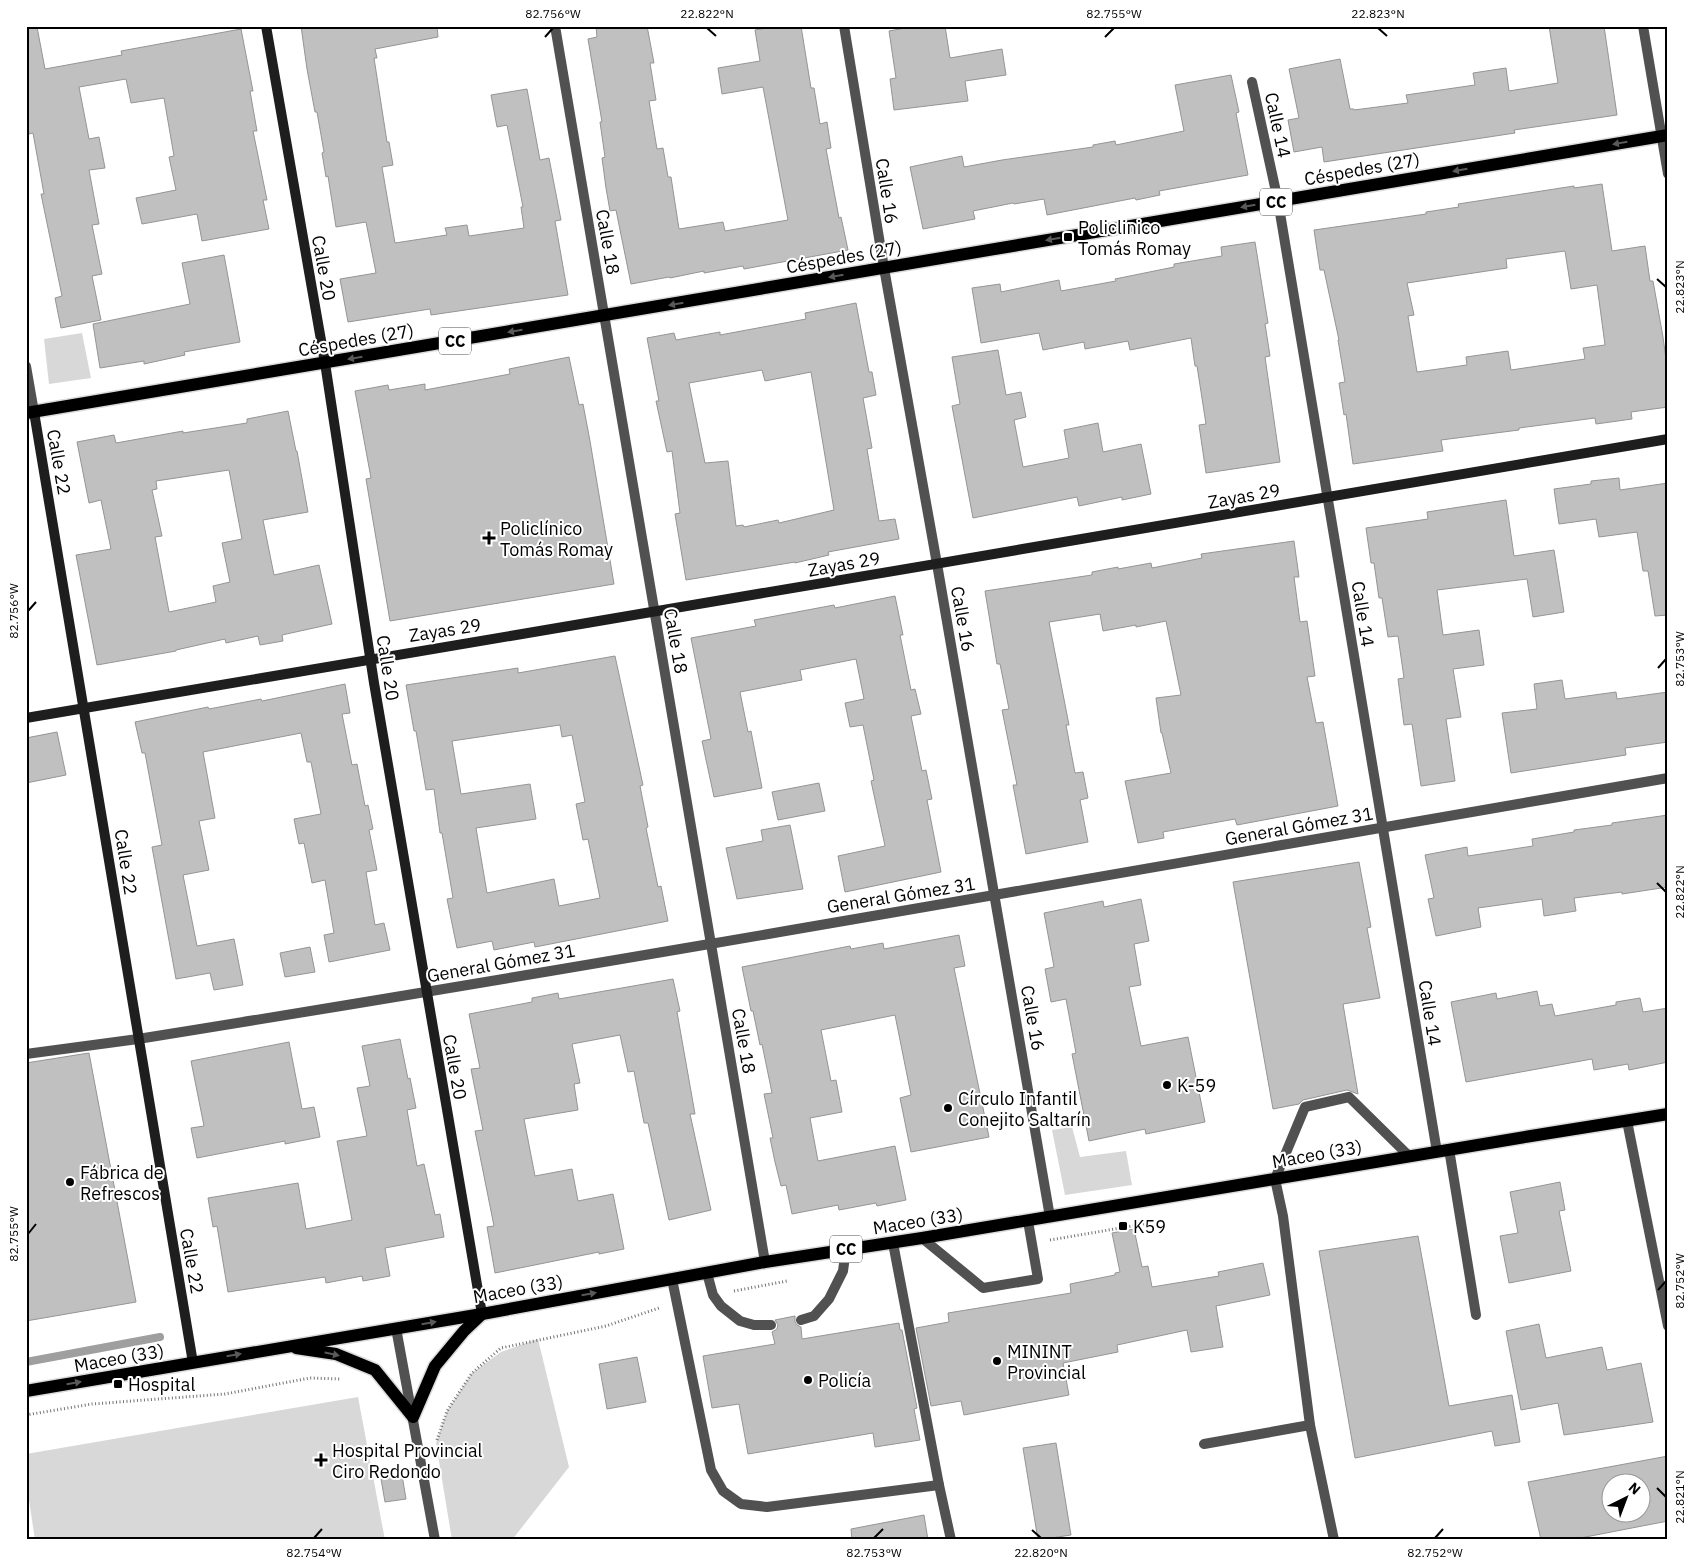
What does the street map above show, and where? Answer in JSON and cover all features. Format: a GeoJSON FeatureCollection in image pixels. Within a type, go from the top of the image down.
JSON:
{"type":"FeatureCollection","features":[{"type":"Feature","properties":{"kind":"main road","name":"Céspedes (27)"},"geometry":{"type":"LineString","coordinates":[[30,413],[1665,135]]}},
{"type":"Feature","properties":{"kind":"main road","name":"Maceo (33)"},"geometry":{"type":"LineString","coordinates":[[26,1391],[482,1314],[765,1262],[894,1243],[1668,1114]]}},
{"type":"Feature","properties":{"kind":"main road"},"geometry":{"type":"LineString","coordinates":[[284,1346],[336,1354],[375,1370],[413,1417],[435,1366],[482,1314]]}},
{"type":"Feature","properties":{"kind":"street","name":"Calle 20"},"geometry":{"type":"LineString","coordinates":[[266,26],[325,363],[370,659],[482,1314]]}},
{"type":"Feature","properties":{"kind":"street","name":"Calle 18"},"geometry":{"type":"LineString","coordinates":[[555,26],[765,1262]]}},
{"type":"Feature","properties":{"kind":"street","name":"Calle 16"},"geometry":{"type":"LineString","coordinates":[[844,26],[884,268],[1050,1217]]}},
{"type":"Feature","properties":{"kind":"street"},"geometry":{"type":"LineString","coordinates":[[1643,26],[1665,135],[1668,174]]}},
{"type":"Feature","properties":{"kind":"street","name":"Calle 14"},"geometry":{"type":"LineString","coordinates":[[1252,82],[1278,201],[1382,828],[1476,1315]]}},
{"type":"Feature","properties":{"kind":"street","name":"Calle 22"},"geometry":{"type":"LineString","coordinates":[[26,366],[30,413],[84,708],[193,1363]]}},
{"type":"Feature","properties":{"kind":"street","name":"Zayas 29"},"geometry":{"type":"LineString","coordinates":[[26,718],[654,613],[1668,439]]}},
{"type":"Feature","properties":{"kind":"street","name":"General Gómez 31"},"geometry":{"type":"LineString","coordinates":[[26,1054],[426,992],[995,896],[1668,778]]}},
{"type":"Feature","properties":{"kind":"street"},"geometry":{"type":"LineString","coordinates":[[1334,1540],[1310,1424],[1283,1216],[1275,1179],[1305,1107],[1349,1097],[1410,1156]]}},
{"type":"Feature","properties":{"kind":"street"},"geometry":{"type":"LineString","coordinates":[[1626,1121],[1668,1326]]}},
{"type":"Feature","properties":{"kind":"street"},"geometry":{"type":"LineString","coordinates":[[922,1238],[983,1288],[992,1287],[1038,1279],[1028,1221]]}},
{"type":"Feature","properties":{"kind":"street"},"geometry":{"type":"LineString","coordinates":[[894,1243],[951,1540]]}},
{"type":"Feature","properties":{"kind":"street"},"geometry":{"type":"LineString","coordinates":[[801,1320],[814,1316],[830,1299],[844,1271],[846,1249]]}},
{"type":"Feature","properties":{"kind":"street"},"geometry":{"type":"LineString","coordinates":[[707,1273],[713,1295],[720,1306],[740,1321],[754,1325],[771,1325]]}},
{"type":"Feature","properties":{"kind":"street"},"geometry":{"type":"LineString","coordinates":[[672,1279],[711,1470],[723,1492],[741,1504],[767,1507],[939,1485]]}},
{"type":"Feature","properties":{"kind":"street"},"geometry":{"type":"LineString","coordinates":[[396,1328],[434,1540]]}},
{"type":"Feature","properties":{"kind":"street"},"geometry":{"type":"LineString","coordinates":[[1204,1444],[1310,1424]]}},
{"type":"Feature","properties":{"kind":"path"},"geometry":{"type":"LineString","coordinates":[[26,1415],[92,1404],[225,1394],[310,1378],[350,1379]]}},
{"type":"Feature","properties":{"kind":"shaded area"},"geometry":{"type":"Polygon","coordinates":[[[82,333],[91,378],[49,384],[44,339],[82,333]]]}},
{"type":"Feature","properties":{"kind":"shaded area"},"geometry":{"type":"Polygon","coordinates":[[[1072,1127],[1080,1157],[1126,1151],[1132,1185],[1065,1195],[1052,1130],[1072,1127]]]}},
{"type":"Feature","properties":{"kind":"shaded area"},"geometry":{"type":"Polygon","coordinates":[[[538,1339],[569,1467],[512,1540],[452,1540],[436,1443],[447,1411],[472,1373],[501,1352],[538,1339]]]}},
{"type":"Feature","properties":{"kind":"shaded area"},"geometry":{"type":"Polygon","coordinates":[[[358,1397],[385,1540],[35,1540],[26,1480],[26,1454],[358,1397]]]}},
{"type":"Feature","properties":{"kind":"building"},"geometry":{"type":"Polygon","coordinates":[[[301,26],[437,26],[438,37],[375,49],[377,58],[374,58],[387,142],[389,142],[393,165],[382,167],[395,243],[447,235],[445,228],[467,225],[469,236],[524,228],[521,207],[523,207],[507,125],[497,127],[491,95],[527,89],[540,160],[549,158],[561,220],[555,221],[568,295],[431,315],[430,309],[348,322],[340,279],[376,273],[366,222],[336,227],[301,26]]]}},
{"type":"Feature","properties":{"kind":"building"},"geometry":{"type":"Polygon","coordinates":[[[596,26],[647,26],[654,63],[650,63],[656,100],[649,101],[657,149],[663,148],[668,177],[671,177],[679,229],[723,222],[725,231],[788,220],[763,87],[722,94],[718,68],[760,61],[755,30],[779,26],[801,26],[811,88],[814,88],[820,124],[827,122],[831,148],[826,149],[839,218],[841,217],[848,250],[744,269],[743,266],[704,273],[704,271],[631,284],[616,210],[610,211],[606,188],[602,158],[605,157],[600,122],[602,122],[588,39],[597,37],[596,26]]]}},
{"type":"Feature","properties":{"kind":"building"},"geometry":{"type":"Polygon","coordinates":[[[916,26],[945,26],[950,58],[1002,49],[1006,75],[965,81],[968,101],[894,110],[890,79],[896,78],[889,31],[916,26]]]}},
{"type":"Feature","properties":{"kind":"building"},"geometry":{"type":"Polygon","coordinates":[[[1549,26],[1604,26],[1617,115],[1514,130],[1515,133],[1324,162],[1322,147],[1294,152],[1288,120],[1299,118],[1289,69],[1340,59],[1350,109],[1354,110],[1408,103],[1406,95],[1475,85],[1473,73],[1506,68],[1509,91],[1558,83],[1549,26]]]}},
{"type":"Feature","properties":{"kind":"building"},"geometry":{"type":"Polygon","coordinates":[[[37,27],[45,69],[122,55],[121,51],[241,29],[253,91],[250,91],[257,131],[253,131],[267,200],[263,200],[269,229],[202,241],[197,214],[142,224],[136,198],[176,190],[169,157],[174,156],[164,98],[131,103],[126,79],[79,87],[89,139],[99,137],[105,168],[89,170],[99,224],[92,225],[102,274],[92,276],[101,320],[61,328],[55,298],[62,296],[41,194],[44,194],[33,133],[29,134],[26,118],[26,28],[37,27]]]}},
{"type":"Feature","properties":{"kind":"building"},"geometry":{"type":"Polygon","coordinates":[[[1231,75],[1239,112],[1236,113],[1248,175],[1159,191],[1160,195],[1136,200],[1135,198],[1047,215],[1044,199],[1013,203],[973,211],[975,219],[923,229],[910,167],[962,156],[964,167],[1093,147],[1093,145],[1115,141],[1116,145],[1184,131],[1175,85],[1231,75]]]}},
{"type":"Feature","properties":{"kind":"building"},"geometry":{"type":"Polygon","coordinates":[[[1602,184],[1612,251],[1645,246],[1650,281],[1653,281],[1663,337],[1668,374],[1668,407],[1631,412],[1632,419],[1596,424],[1595,418],[1441,440],[1443,451],[1353,464],[1346,414],[1344,415],[1339,383],[1345,382],[1339,340],[1324,270],[1320,270],[1314,230],[1426,214],[1426,212],[1459,207],[1458,204],[1574,186],[1574,188],[1602,184]],[[1565,251],[1506,259],[1507,268],[1407,283],[1414,315],[1408,316],[1417,372],[1467,365],[1466,357],[1508,351],[1511,370],[1585,359],[1583,348],[1605,345],[1597,285],[1571,289],[1565,251]]]}},
{"type":"Feature","properties":{"kind":"building"},"geometry":{"type":"Polygon","coordinates":[[[1255,242],[1268,323],[1265,324],[1270,356],[1265,357],[1280,462],[1206,473],[1199,425],[1206,424],[1191,338],[1130,350],[1128,341],[1085,349],[1084,342],[1043,350],[1039,333],[981,343],[972,288],[1000,284],[1001,292],[1059,280],[1061,291],[1116,281],[1115,279],[1174,267],[1174,264],[1222,256],[1221,247],[1255,242]]]}},
{"type":"Feature","properties":{"kind":"building"},"geometry":{"type":"Polygon","coordinates":[[[224,255],[240,342],[184,352],[185,355],[144,364],[144,361],[100,368],[93,324],[190,304],[182,263],[224,255]]]}},
{"type":"Feature","properties":{"kind":"building"},"geometry":{"type":"Polygon","coordinates":[[[856,303],[869,372],[872,372],[876,395],[863,398],[872,448],[867,449],[879,521],[895,519],[899,539],[828,552],[829,555],[795,563],[686,580],[675,514],[680,513],[672,451],[667,452],[656,401],[659,401],[647,338],[674,333],[676,340],[720,332],[720,335],[806,319],[805,313],[856,303]],[[762,370],[689,383],[705,463],[728,461],[736,526],[743,525],[744,527],[778,520],[779,523],[834,510],[811,372],[765,381],[762,370]]]}},
{"type":"Feature","properties":{"kind":"building"},"geometry":{"type":"Polygon","coordinates":[[[998,350],[1006,395],[1021,392],[1026,417],[1014,420],[1023,467],[1069,458],[1064,430],[1098,423],[1103,452],[1141,444],[1151,494],[1122,500],[1122,497],[1079,506],[1077,497],[973,518],[952,406],[960,404],[952,357],[998,350]]]}},
{"type":"Feature","properties":{"kind":"building"},"geometry":{"type":"Polygon","coordinates":[[[569,357],[579,405],[583,404],[614,584],[390,621],[366,479],[371,478],[355,391],[388,385],[389,390],[425,384],[425,390],[510,374],[509,369],[569,357]]]}},
{"type":"Feature","properties":{"kind":"building"},"geometry":{"type":"Polygon","coordinates":[[[288,411],[308,512],[263,520],[274,575],[319,565],[332,624],[282,635],[283,641],[260,645],[258,636],[226,643],[225,639],[176,651],[97,665],[76,555],[111,549],[101,500],[89,503],[77,442],[114,435],[116,443],[183,431],[183,433],[247,423],[247,419],[288,411]],[[229,470],[156,481],[157,489],[152,490],[162,536],[155,537],[169,612],[216,602],[213,586],[230,582],[222,543],[242,539],[229,470]]]}},
{"type":"Feature","properties":{"kind":"building"},"geometry":{"type":"Polygon","coordinates":[[[1619,478],[1620,490],[1668,483],[1668,615],[1655,616],[1648,571],[1643,571],[1637,532],[1599,537],[1596,519],[1559,524],[1554,489],[1591,484],[1591,481],[1619,478]]]}},
{"type":"Feature","properties":{"kind":"building"},"geometry":{"type":"Polygon","coordinates":[[[1506,500],[1514,556],[1554,550],[1564,612],[1533,617],[1527,579],[1437,590],[1443,635],[1479,630],[1484,665],[1453,669],[1461,717],[1446,719],[1455,781],[1421,786],[1412,724],[1404,725],[1398,679],[1404,678],[1398,636],[1388,637],[1382,598],[1379,598],[1374,563],[1371,563],[1366,528],[1428,519],[1427,512],[1506,500]]]}},
{"type":"Feature","properties":{"kind":"building"},"geometry":{"type":"Polygon","coordinates":[[[1294,541],[1299,577],[1294,577],[1300,622],[1307,621],[1315,676],[1307,677],[1316,723],[1323,722],[1338,806],[1237,825],[1235,819],[1163,832],[1164,838],[1138,843],[1125,781],[1171,773],[1161,733],[1156,698],[1181,695],[1166,621],[1103,631],[1100,614],[1049,622],[1069,725],[1066,725],[1075,773],[1083,772],[1088,798],[1080,800],[1088,842],[1026,854],[1013,785],[1017,785],[1002,710],[1009,709],[1000,664],[997,664],[985,591],[1092,575],[1092,572],[1118,567],[1118,569],[1151,563],[1152,568],[1202,558],[1201,554],[1294,541]]]}},
{"type":"Feature","properties":{"kind":"building"},"geometry":{"type":"Polygon","coordinates":[[[895,596],[903,635],[900,635],[911,690],[915,689],[921,714],[911,716],[922,771],[926,770],[932,799],[927,800],[941,872],[845,892],[838,856],[885,846],[871,781],[874,780],[863,725],[850,727],[845,703],[864,699],[856,659],[800,670],[802,680],[740,692],[748,732],[751,731],[762,788],[714,797],[702,741],[711,739],[691,638],[756,626],[754,620],[834,605],[835,608],[895,596]]]}},
{"type":"Feature","properties":{"kind":"building"},"geometry":{"type":"Polygon","coordinates":[[[615,656],[643,785],[640,786],[648,827],[646,828],[658,887],[661,886],[668,921],[535,947],[534,942],[494,950],[492,941],[457,948],[447,899],[453,898],[442,833],[440,833],[434,789],[426,790],[406,685],[518,668],[518,673],[615,656]],[[560,725],[452,741],[461,794],[530,784],[536,819],[476,828],[487,893],[554,879],[559,906],[600,898],[588,839],[583,840],[576,804],[585,802],[572,735],[562,737],[560,725]]]}},
{"type":"Feature","properties":{"kind":"building"},"geometry":{"type":"Polygon","coordinates":[[[1562,680],[1565,699],[1616,692],[1617,699],[1668,692],[1668,742],[1625,748],[1626,755],[1511,773],[1502,713],[1537,709],[1534,684],[1562,680]]]}},
{"type":"Feature","properties":{"kind":"building"},"geometry":{"type":"Polygon","coordinates":[[[345,684],[350,713],[342,714],[352,765],[357,764],[365,806],[368,805],[373,829],[369,830],[377,870],[366,872],[375,925],[384,923],[390,950],[329,962],[324,935],[334,933],[325,880],[312,883],[304,843],[299,844],[294,819],[321,814],[311,762],[307,762],[301,733],[203,752],[215,818],[199,821],[209,870],[183,875],[197,946],[234,939],[243,985],[214,990],[210,973],[176,979],[152,847],[162,845],[145,753],[142,753],[135,722],[208,707],[209,709],[261,699],[262,701],[345,684]]]}},
{"type":"Feature","properties":{"kind":"building"},"geometry":{"type":"Polygon","coordinates":[[[57,732],[66,775],[26,783],[26,738],[57,732]]]}},
{"type":"Feature","properties":{"kind":"building"},"geometry":{"type":"Polygon","coordinates":[[[819,783],[825,811],[778,820],[772,792],[819,783]]]}},
{"type":"Feature","properties":{"kind":"building"},"geometry":{"type":"Polygon","coordinates":[[[1668,815],[1668,887],[1622,894],[1622,892],[1574,898],[1576,911],[1544,916],[1542,899],[1478,908],[1481,927],[1436,936],[1428,899],[1434,898],[1425,855],[1467,847],[1468,856],[1533,846],[1532,839],[1574,832],[1574,830],[1612,825],[1612,823],[1668,815]]]}},
{"type":"Feature","properties":{"kind":"building"},"geometry":{"type":"Polygon","coordinates":[[[790,825],[803,889],[737,899],[726,848],[763,841],[761,830],[790,825]]]}},
{"type":"Feature","properties":{"kind":"building"},"geometry":{"type":"Polygon","coordinates":[[[1359,862],[1371,927],[1367,928],[1380,998],[1343,1004],[1358,1094],[1347,1090],[1303,1100],[1299,1104],[1273,1109],[1233,882],[1359,862]]]}},
{"type":"Feature","properties":{"kind":"building"},"geometry":{"type":"Polygon","coordinates":[[[1141,899],[1149,941],[1134,944],[1141,985],[1129,987],[1141,1046],[1188,1037],[1205,1122],[1146,1134],[1145,1129],[1089,1141],[1072,1054],[1076,1053],[1066,999],[1051,1002],[1045,969],[1054,967],[1044,913],[1103,901],[1104,907],[1141,899]]]}},
{"type":"Feature","properties":{"kind":"building"},"geometry":{"type":"Polygon","coordinates":[[[959,935],[965,966],[954,968],[989,1137],[911,1152],[900,1098],[911,1095],[895,1015],[821,1030],[831,1081],[836,1080],[842,1112],[810,1118],[818,1161],[895,1146],[906,1200],[877,1206],[876,1203],[839,1210],[838,1205],[792,1214],[786,1185],[781,1186],[770,1138],[773,1138],[764,1094],[772,1093],[762,1044],[760,1045],[753,1011],[751,1011],[742,967],[850,946],[851,949],[883,943],[884,949],[959,935]]]}},
{"type":"Feature","properties":{"kind":"building"},"geometry":{"type":"Polygon","coordinates":[[[310,947],[315,972],[285,977],[280,953],[310,947]]]}},
{"type":"Feature","properties":{"kind":"building"},"geometry":{"type":"Polygon","coordinates":[[[673,979],[680,1011],[677,1012],[695,1114],[690,1114],[711,1210],[669,1220],[648,1123],[644,1123],[634,1071],[628,1072],[620,1035],[572,1044],[580,1083],[574,1084],[578,1110],[524,1119],[535,1176],[572,1169],[578,1201],[613,1194],[624,1249],[599,1254],[599,1252],[495,1273],[487,1227],[494,1226],[475,1131],[483,1130],[471,1069],[480,1068],[469,1014],[532,1002],[532,998],[558,993],[559,999],[673,979]]]}},
{"type":"Feature","properties":{"kind":"building"},"geometry":{"type":"Polygon","coordinates":[[[1537,991],[1540,1006],[1552,1004],[1555,1016],[1616,1005],[1616,1002],[1640,998],[1643,1012],[1668,1008],[1668,1062],[1629,1070],[1628,1064],[1594,1070],[1592,1059],[1466,1082],[1451,1002],[1496,993],[1497,999],[1537,991]]]}},
{"type":"Feature","properties":{"kind":"building"},"geometry":{"type":"Polygon","coordinates":[[[400,1039],[416,1108],[407,1110],[417,1166],[424,1164],[435,1215],[440,1214],[444,1237],[385,1248],[390,1276],[363,1281],[362,1276],[326,1283],[325,1277],[228,1292],[217,1226],[213,1227],[208,1198],[298,1183],[306,1229],[352,1220],[337,1141],[367,1136],[357,1088],[370,1086],[362,1046],[400,1039]]]}},
{"type":"Feature","properties":{"kind":"building"},"geometry":{"type":"Polygon","coordinates":[[[289,1042],[302,1109],[314,1107],[320,1137],[285,1144],[285,1141],[197,1158],[191,1128],[204,1126],[191,1061],[289,1042]]]}},
{"type":"Feature","properties":{"kind":"building","name":"Fábrica de Refrescos"},"geometry":{"type":"Polygon","coordinates":[[[89,1053],[136,1302],[26,1321],[26,1063],[89,1053]]]}},
{"type":"Feature","properties":{"kind":"building"},"geometry":{"type":"Polygon","coordinates":[[[1560,1182],[1565,1210],[1559,1211],[1571,1271],[1509,1283],[1500,1236],[1518,1233],[1510,1192],[1560,1182]]]}},
{"type":"Feature","properties":{"kind":"building"},"geometry":{"type":"Polygon","coordinates":[[[1134,1229],[1142,1267],[1148,1266],[1152,1287],[1219,1276],[1218,1272],[1263,1263],[1270,1295],[1216,1306],[1223,1347],[1191,1352],[1187,1330],[1117,1345],[1118,1352],[1063,1363],[1069,1395],[964,1415],[961,1401],[931,1406],[916,1328],[949,1322],[948,1313],[1071,1293],[1070,1284],[1115,1275],[1115,1273],[1120,1272],[1112,1233],[1134,1229]]]}},
{"type":"Feature","properties":{"kind":"building"},"geometry":{"type":"Polygon","coordinates":[[[1418,1236],[1449,1406],[1512,1395],[1520,1442],[1495,1446],[1492,1431],[1355,1458],[1319,1251],[1418,1236]]]}},
{"type":"Feature","properties":{"kind":"building","name":"Policía"},"geometry":{"type":"Polygon","coordinates":[[[795,1316],[795,1322],[801,1327],[802,1339],[899,1323],[917,1408],[914,1409],[920,1440],[875,1447],[873,1433],[748,1454],[739,1404],[712,1408],[703,1356],[775,1344],[772,1332],[777,1329],[778,1325],[775,1320],[795,1316]]]}},
{"type":"Feature","properties":{"kind":"building"},"geometry":{"type":"Polygon","coordinates":[[[1539,1324],[1546,1358],[1602,1347],[1607,1370],[1641,1363],[1653,1422],[1564,1435],[1558,1403],[1521,1410],[1506,1331],[1539,1324]]]}},
{"type":"Feature","properties":{"kind":"building"},"geometry":{"type":"Polygon","coordinates":[[[637,1357],[646,1402],[607,1409],[599,1364],[637,1357]]]}},
{"type":"Feature","properties":{"kind":"building"},"geometry":{"type":"Polygon","coordinates":[[[1056,1443],[1071,1535],[1038,1540],[1023,1448],[1056,1443]]]}},
{"type":"Feature","properties":{"kind":"building"},"geometry":{"type":"Polygon","coordinates":[[[1668,1456],[1668,1521],[1570,1540],[1541,1540],[1528,1482],[1668,1456]]]}},
{"type":"Feature","properties":{"kind":"building"},"geometry":{"type":"Polygon","coordinates":[[[402,1475],[406,1499],[385,1502],[381,1479],[402,1475]]]}},
{"type":"Feature","properties":{"kind":"building"},"geometry":{"type":"Polygon","coordinates":[[[924,1515],[928,1540],[852,1540],[851,1529],[924,1515]]]}},
{"type":"Feature","properties":{"kind":"waterway"},"geometry":{"type":"LineString","coordinates":[[26,1362],[160,1337]]}},
{"type":"Feature","properties":{"kind":"place","name":"Policlinico Tomás Romay"},"geometry":{"type":"Point","coordinates":[1068,237]}},
{"type":"Feature","properties":{"kind":"place","name":"Policlínico Tomás Romay"},"geometry":{"type":"Point","coordinates":[489,538]}},
{"type":"Feature","properties":{"kind":"place","name":"K-59"},"geometry":{"type":"Point","coordinates":[1167,1085]}},
{"type":"Feature","properties":{"kind":"place","name":"Círculo Infantil Conejito Saltarín"},"geometry":{"type":"Point","coordinates":[948,1108]}},
{"type":"Feature","properties":{"kind":"place","name":"Fábrica de Refrescos"},"geometry":{"type":"Point","coordinates":[70,1182]}},
{"type":"Feature","properties":{"kind":"place","name":"K59"},"geometry":{"type":"Point","coordinates":[1123,1226]}},
{"type":"Feature","properties":{"kind":"place","name":"MININT Provincial"},"geometry":{"type":"Point","coordinates":[997,1361]}},
{"type":"Feature","properties":{"kind":"place","name":"Policía"},"geometry":{"type":"Point","coordinates":[808,1380]}},
{"type":"Feature","properties":{"kind":"place","name":"Hospital"},"geometry":{"type":"Point","coordinates":[118,1384]}},
{"type":"Feature","properties":{"kind":"place","name":"Hospital Provincial Ciro Redondo"},"geometry":{"type":"Point","coordinates":[321,1460]}}]}
